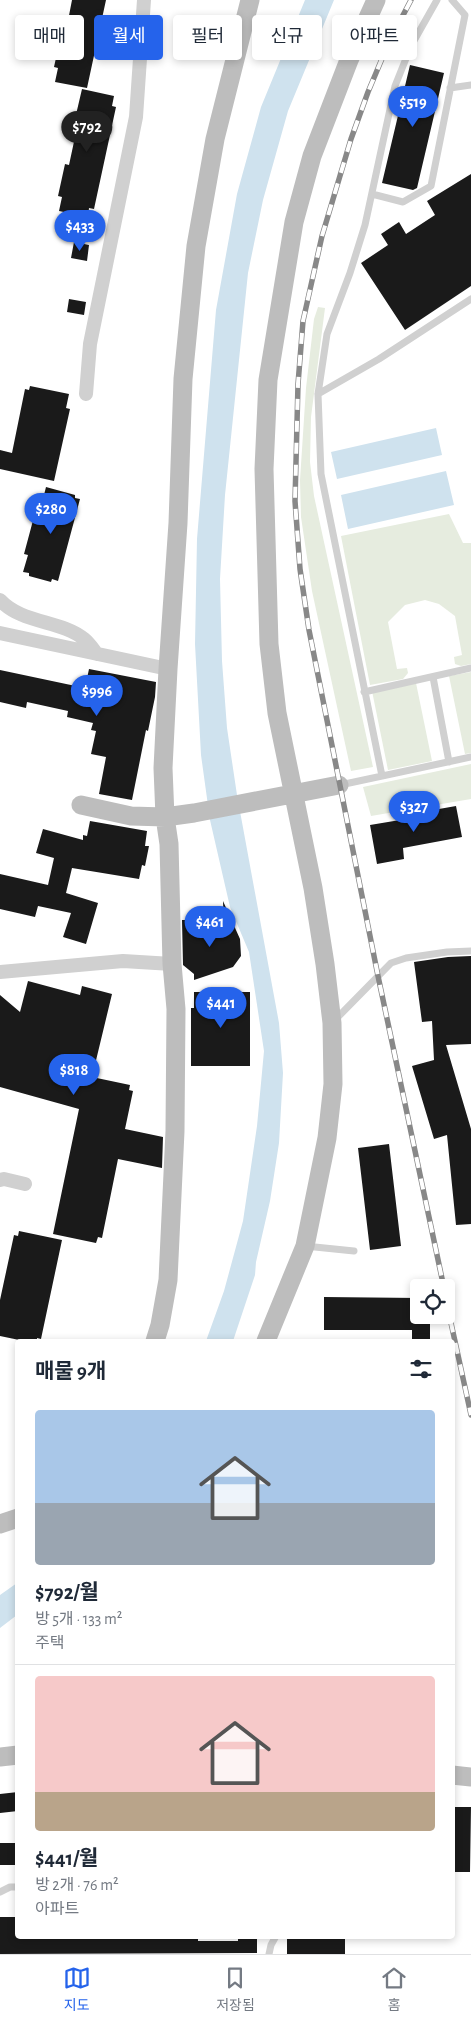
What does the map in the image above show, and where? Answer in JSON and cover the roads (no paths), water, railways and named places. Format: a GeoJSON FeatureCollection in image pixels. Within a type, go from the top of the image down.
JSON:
{"type":"FeatureCollection","features":[{"type":"Feature","properties":{"kind":"street"},"geometry":{"type":"LineString","coordinates":[[86,394],[90,344],[136,118],[144,0]]}},
{"type":"Feature","properties":{"kind":"street"},"geometry":{"type":"LineString","coordinates":[[267,1339],[305,1246],[327,1138],[333,1084],[332,1023],[325,964],[313,888],[276,713],[269,644],[264,469],[268,380],[294,222],[312,156],[349,60],[376,0]]}},
{"type":"Feature","properties":{"kind":"street"},"geometry":{"type":"LineString","coordinates":[[156,1339],[168,1280],[175,1131],[176,1009],[172,964],[169,844],[165,818],[163,768],[178,523],[183,379],[196,246],[215,139],[249,1]]}},
{"type":"Feature","properties":{"kind":"street"},"geometry":{"type":"LineString","coordinates":[[0,600],[32,620],[67,630],[84,639],[97,654]]}},
{"type":"Feature","properties":{"kind":"street"},"geometry":{"type":"LineString","coordinates":[[0,633],[168,669]]}},
{"type":"Feature","properties":{"kind":"street"},"geometry":{"type":"LineString","coordinates":[[80,805],[131,816],[165,818],[339,785]]}},
{"type":"Feature","properties":{"kind":"street"},"geometry":{"type":"LineString","coordinates":[[0,972],[123,961],[172,964]]}},
{"type":"Feature","properties":{"kind":"street"},"geometry":{"type":"LineString","coordinates":[[0,1180],[4,1179],[25,1184]]}},
{"type":"Feature","properties":{"kind":"street"},"geometry":{"type":"LineString","coordinates":[[0,1524],[15,1519]]}},
{"type":"Feature","properties":{"kind":"street"},"geometry":{"type":"LineString","coordinates":[[0,1756],[15,1755]]}},
{"type":"Feature","properties":{"kind":"street"},"geometry":{"type":"LineString","coordinates":[[455,1775],[471,1777]]}},
{"type":"Feature","properties":{"kind":"lane"},"geometry":{"type":"LineString","coordinates":[[382,776],[321,474],[318,394],[327,334],[365,225],[396,86],[411,46],[437,0]]}},
{"type":"Feature","properties":{"kind":"lane"},"geometry":{"type":"LineString","coordinates":[[372,194],[403,202],[431,186],[464,15],[452,0]]}},
{"type":"Feature","properties":{"kind":"lane"},"geometry":{"type":"LineString","coordinates":[[450,88],[471,84]]}},
{"type":"Feature","properties":{"kind":"lane"},"geometry":{"type":"LineString","coordinates":[[318,394],[379,359],[471,300]]}},
{"type":"Feature","properties":{"kind":"lane"},"geometry":{"type":"LineString","coordinates":[[364,692],[471,668]]}},
{"type":"Feature","properties":{"kind":"lane"},"geometry":{"type":"LineString","coordinates":[[433,677],[449,762]]}},
{"type":"Feature","properties":{"kind":"lane"},"geometry":{"type":"LineString","coordinates":[[339,785],[471,757]]}},
{"type":"Feature","properties":{"kind":"lane"},"geometry":{"type":"LineString","coordinates":[[332,1023],[391,963],[406,958],[447,952],[471,951]]}},
{"type":"Feature","properties":{"kind":"lane"},"geometry":{"type":"LineString","coordinates":[[305,1246],[354,1251]]}},
{"type":"Feature","properties":{"kind":"lane"},"geometry":{"type":"LineString","coordinates":[[0,1892],[10,1887],[15,1887]]}},
{"type":"Feature","properties":{"kind":"lane"},"geometry":{"type":"LineString","coordinates":[[269,1954],[274,1939]]}},
{"type":"Feature","properties":{"kind":"water"},"geometry":{"type":"Polygon","coordinates":[[[305,0],[334,0],[322,29],[322,15],[299,15],[305,0]]]}},
{"type":"Feature","properties":{"kind":"water"},"geometry":{"type":"Polygon","coordinates":[[[280,60],[309,60],[288,111],[263,200],[248,273],[225,495],[220,579],[222,661],[227,728],[237,795],[279,1023],[283,1073],[279,1143],[270,1201],[256,1262],[255,1275],[234,1339],[207,1339],[224,1291],[243,1221],[257,1126],[264,1051],[249,952],[230,907],[210,820],[201,755],[195,644],[197,539],[216,310],[237,194],[261,107],[280,60]]]}},
{"type":"Feature","properties":{"kind":"water"},"geometry":{"type":"Polygon","coordinates":[[[436,428],[442,455],[337,479],[331,452],[436,428]]]}},
{"type":"Feature","properties":{"kind":"water"},"geometry":{"type":"Polygon","coordinates":[[[446,471],[454,505],[348,529],[341,495],[446,471]]]}},
{"type":"Feature","properties":{"kind":"water"},"geometry":{"type":"Polygon","coordinates":[[[15,1584],[15,1617],[0,1628],[0,1595],[15,1584]]]}},
{"type":"Feature","properties":{"kind":"railway"},"geometry":{"type":"LineString","coordinates":[[411,0],[389,42],[368,92],[351,139],[322,236],[303,321],[298,384],[295,501],[300,569],[309,630],[378,976],[442,1279]]}},
{"type":"Feature","properties":{"kind":"railway"},"geometry":{"type":"LineString","coordinates":[[451,1324],[454,1339]]}},
{"type":"Feature","properties":{"kind":"railway"},"geometry":{"type":"LineString","coordinates":[[455,1341],[471,1415]]}}]}
